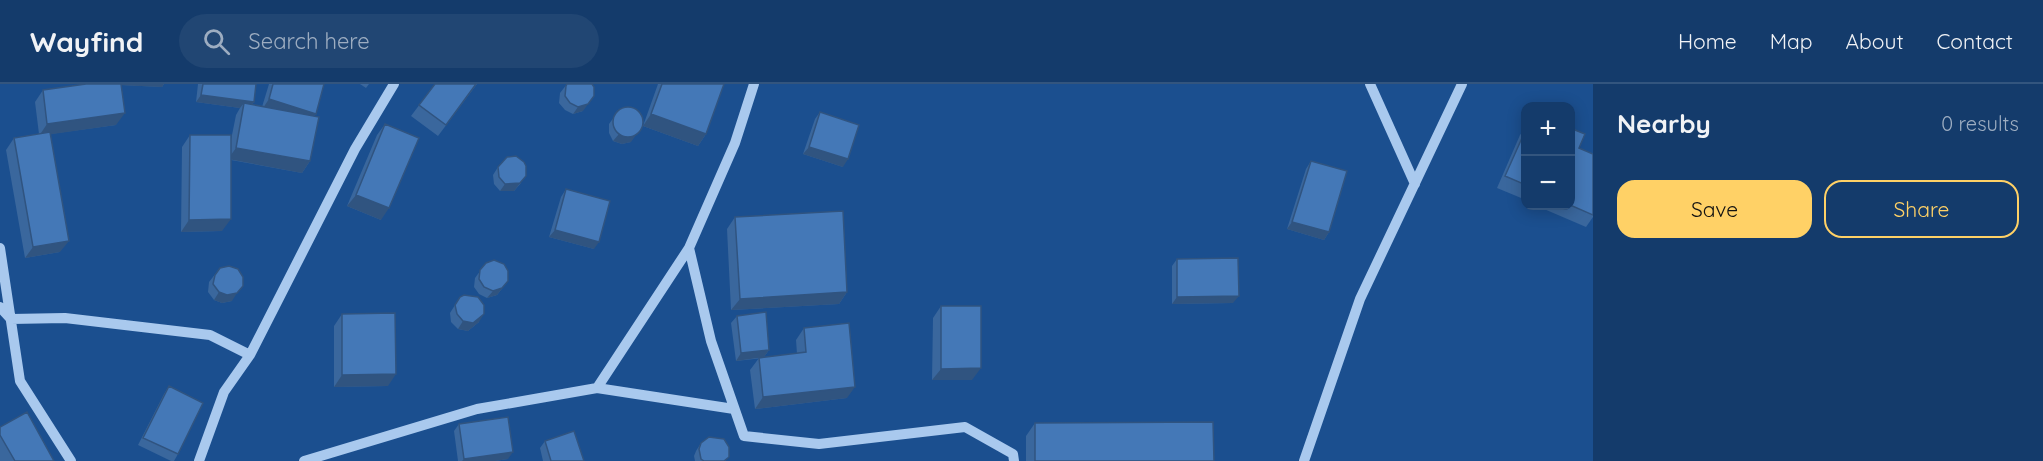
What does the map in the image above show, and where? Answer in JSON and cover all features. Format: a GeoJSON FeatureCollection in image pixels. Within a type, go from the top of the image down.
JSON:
{"type":"FeatureCollection","features":[{"type":"Feature","properties":{"kind":"street"},"geometry":{"type":"LineString","coordinates":[[200,461],[224,392],[250,355],[355,149],[394,84]]}},
{"type":"Feature","properties":{"kind":"street"},"geometry":{"type":"LineString","coordinates":[[597,388],[689,248],[735,143],[754,84]]}},
{"type":"Feature","properties":{"kind":"street"},"geometry":{"type":"LineString","coordinates":[[1370,84],[1415,184]]}},
{"type":"Feature","properties":{"kind":"street"},"geometry":{"type":"LineString","coordinates":[[1304,461],[1360,299],[1462,84]]}},
{"type":"Feature","properties":{"kind":"street"},"geometry":{"type":"LineString","coordinates":[[0,248],[20,381],[71,461]]}},
{"type":"Feature","properties":{"kind":"street"},"geometry":{"type":"LineString","coordinates":[[689,248],[711,341],[744,436],[819,444],[965,427],[1013,454],[1014,461]]}},
{"type":"Feature","properties":{"kind":"street"},"geometry":{"type":"LineString","coordinates":[[0,307],[11,319],[65,318],[210,335],[250,355]]}},
{"type":"Feature","properties":{"kind":"street"},"geometry":{"type":"LineString","coordinates":[[304,461],[477,409],[597,388],[734,408]]}},
{"type":"Feature","properties":{"kind":"building"},"geometry":{"type":"Polygon","coordinates":[[[86,84],[121,84],[125,113],[47,124],[43,90],[86,84]]]}},
{"type":"Feature","properties":{"kind":"building"},"geometry":{"type":"Polygon","coordinates":[[[203,84],[256,84],[254,102],[201,95],[203,84]]]}},
{"type":"Feature","properties":{"kind":"building"},"geometry":{"type":"Polygon","coordinates":[[[273,84],[324,84],[316,114],[269,99],[273,84]]]}},
{"type":"Feature","properties":{"kind":"building"},"geometry":{"type":"Polygon","coordinates":[[[435,84],[476,84],[446,125],[419,105],[435,84]]]}},
{"type":"Feature","properties":{"kind":"building"},"geometry":{"type":"Polygon","coordinates":[[[567,84],[592,84],[594,96],[588,104],[578,107],[570,103],[565,96],[567,84]]]}},
{"type":"Feature","properties":{"kind":"building"},"geometry":{"type":"Polygon","coordinates":[[[662,84],[724,84],[706,134],[651,114],[662,84]]]}},
{"type":"Feature","properties":{"kind":"building"},"geometry":{"type":"Polygon","coordinates":[[[244,103],[319,117],[310,161],[236,148],[244,103]]]}},
{"type":"Feature","properties":{"kind":"building"},"geometry":{"type":"Polygon","coordinates":[[[628,107],[638,112],[643,122],[638,132],[628,137],[618,132],[613,122],[618,112],[628,107]]]}},
{"type":"Feature","properties":{"kind":"building"},"geometry":{"type":"Polygon","coordinates":[[[820,112],[859,125],[848,159],[809,147],[820,112]]]}},
{"type":"Feature","properties":{"kind":"building"},"geometry":{"type":"Polygon","coordinates":[[[385,124],[419,138],[389,208],[356,195],[385,124]]]}},
{"type":"Feature","properties":{"kind":"building"},"geometry":{"type":"Polygon","coordinates":[[[1575,130],[1585,134],[1579,148],[1593,154],[1593,215],[1575,207],[1575,130]]]}},
{"type":"Feature","properties":{"kind":"building"},"geometry":{"type":"Polygon","coordinates":[[[50,132],[69,241],[33,247],[14,138],[50,132]]]}},
{"type":"Feature","properties":{"kind":"building"},"geometry":{"type":"Polygon","coordinates":[[[190,135],[231,135],[231,219],[189,220],[190,135]]]}},
{"type":"Feature","properties":{"kind":"building"},"geometry":{"type":"Polygon","coordinates":[[[1521,140],[1521,183],[1505,176],[1521,140]]]}},
{"type":"Feature","properties":{"kind":"building"},"geometry":{"type":"Polygon","coordinates":[[[516,156],[526,166],[526,176],[520,183],[505,184],[499,177],[498,167],[507,157],[516,156]]]}},
{"type":"Feature","properties":{"kind":"building"},"geometry":{"type":"Polygon","coordinates":[[[1311,161],[1347,171],[1329,232],[1292,222],[1311,161]]]}},
{"type":"Feature","properties":{"kind":"building"},"geometry":{"type":"Polygon","coordinates":[[[566,189],[610,201],[599,242],[555,230],[566,189]]]}},
{"type":"Feature","properties":{"kind":"building"},"geometry":{"type":"Polygon","coordinates":[[[843,211],[847,292],[740,299],[735,217],[843,211]]]}},
{"type":"Feature","properties":{"kind":"building"},"geometry":{"type":"Polygon","coordinates":[[[1238,258],[1239,296],[1177,297],[1177,259],[1238,258]]]}},
{"type":"Feature","properties":{"kind":"building"},"geometry":{"type":"Polygon","coordinates":[[[494,260],[504,264],[508,271],[508,281],[502,288],[493,291],[484,287],[479,279],[480,270],[486,263],[494,260]]]}},
{"type":"Feature","properties":{"kind":"building"},"geometry":{"type":"Polygon","coordinates":[[[229,266],[238,269],[243,277],[243,286],[237,293],[227,295],[219,292],[213,284],[220,268],[229,266]]]}},
{"type":"Feature","properties":{"kind":"building"},"geometry":{"type":"Polygon","coordinates":[[[464,295],[478,297],[484,305],[484,314],[473,323],[463,321],[457,314],[455,305],[464,295]]]}},
{"type":"Feature","properties":{"kind":"building"},"geometry":{"type":"Polygon","coordinates":[[[941,306],[981,306],[981,368],[941,369],[941,306]]]}},
{"type":"Feature","properties":{"kind":"building"},"geometry":{"type":"Polygon","coordinates":[[[766,312],[769,350],[741,353],[737,316],[766,312]]]}},
{"type":"Feature","properties":{"kind":"building"},"geometry":{"type":"Polygon","coordinates":[[[395,313],[396,374],[342,375],[342,314],[395,313]]]}},
{"type":"Feature","properties":{"kind":"building"},"geometry":{"type":"Polygon","coordinates":[[[849,323],[855,387],[763,397],[759,358],[806,352],[804,328],[849,323]]]}},
{"type":"Feature","properties":{"kind":"building"},"geometry":{"type":"Polygon","coordinates":[[[169,386],[203,403],[178,454],[143,438],[169,386]]]}},
{"type":"Feature","properties":{"kind":"building"},"geometry":{"type":"Polygon","coordinates":[[[27,412],[54,461],[15,461],[0,435],[0,427],[27,412]]]}},
{"type":"Feature","properties":{"kind":"building"},"geometry":{"type":"Polygon","coordinates":[[[508,417],[513,452],[464,459],[459,424],[508,417]]]}},
{"type":"Feature","properties":{"kind":"building"},"geometry":{"type":"Polygon","coordinates":[[[1213,422],[1214,461],[1035,461],[1035,423],[1213,422]]]}},
{"type":"Feature","properties":{"kind":"building"},"geometry":{"type":"Polygon","coordinates":[[[574,431],[584,461],[551,461],[545,441],[574,431]]]}},
{"type":"Feature","properties":{"kind":"building"},"geometry":{"type":"Polygon","coordinates":[[[709,437],[724,439],[729,447],[729,457],[724,461],[701,459],[699,449],[701,443],[709,437]]]}}]}
